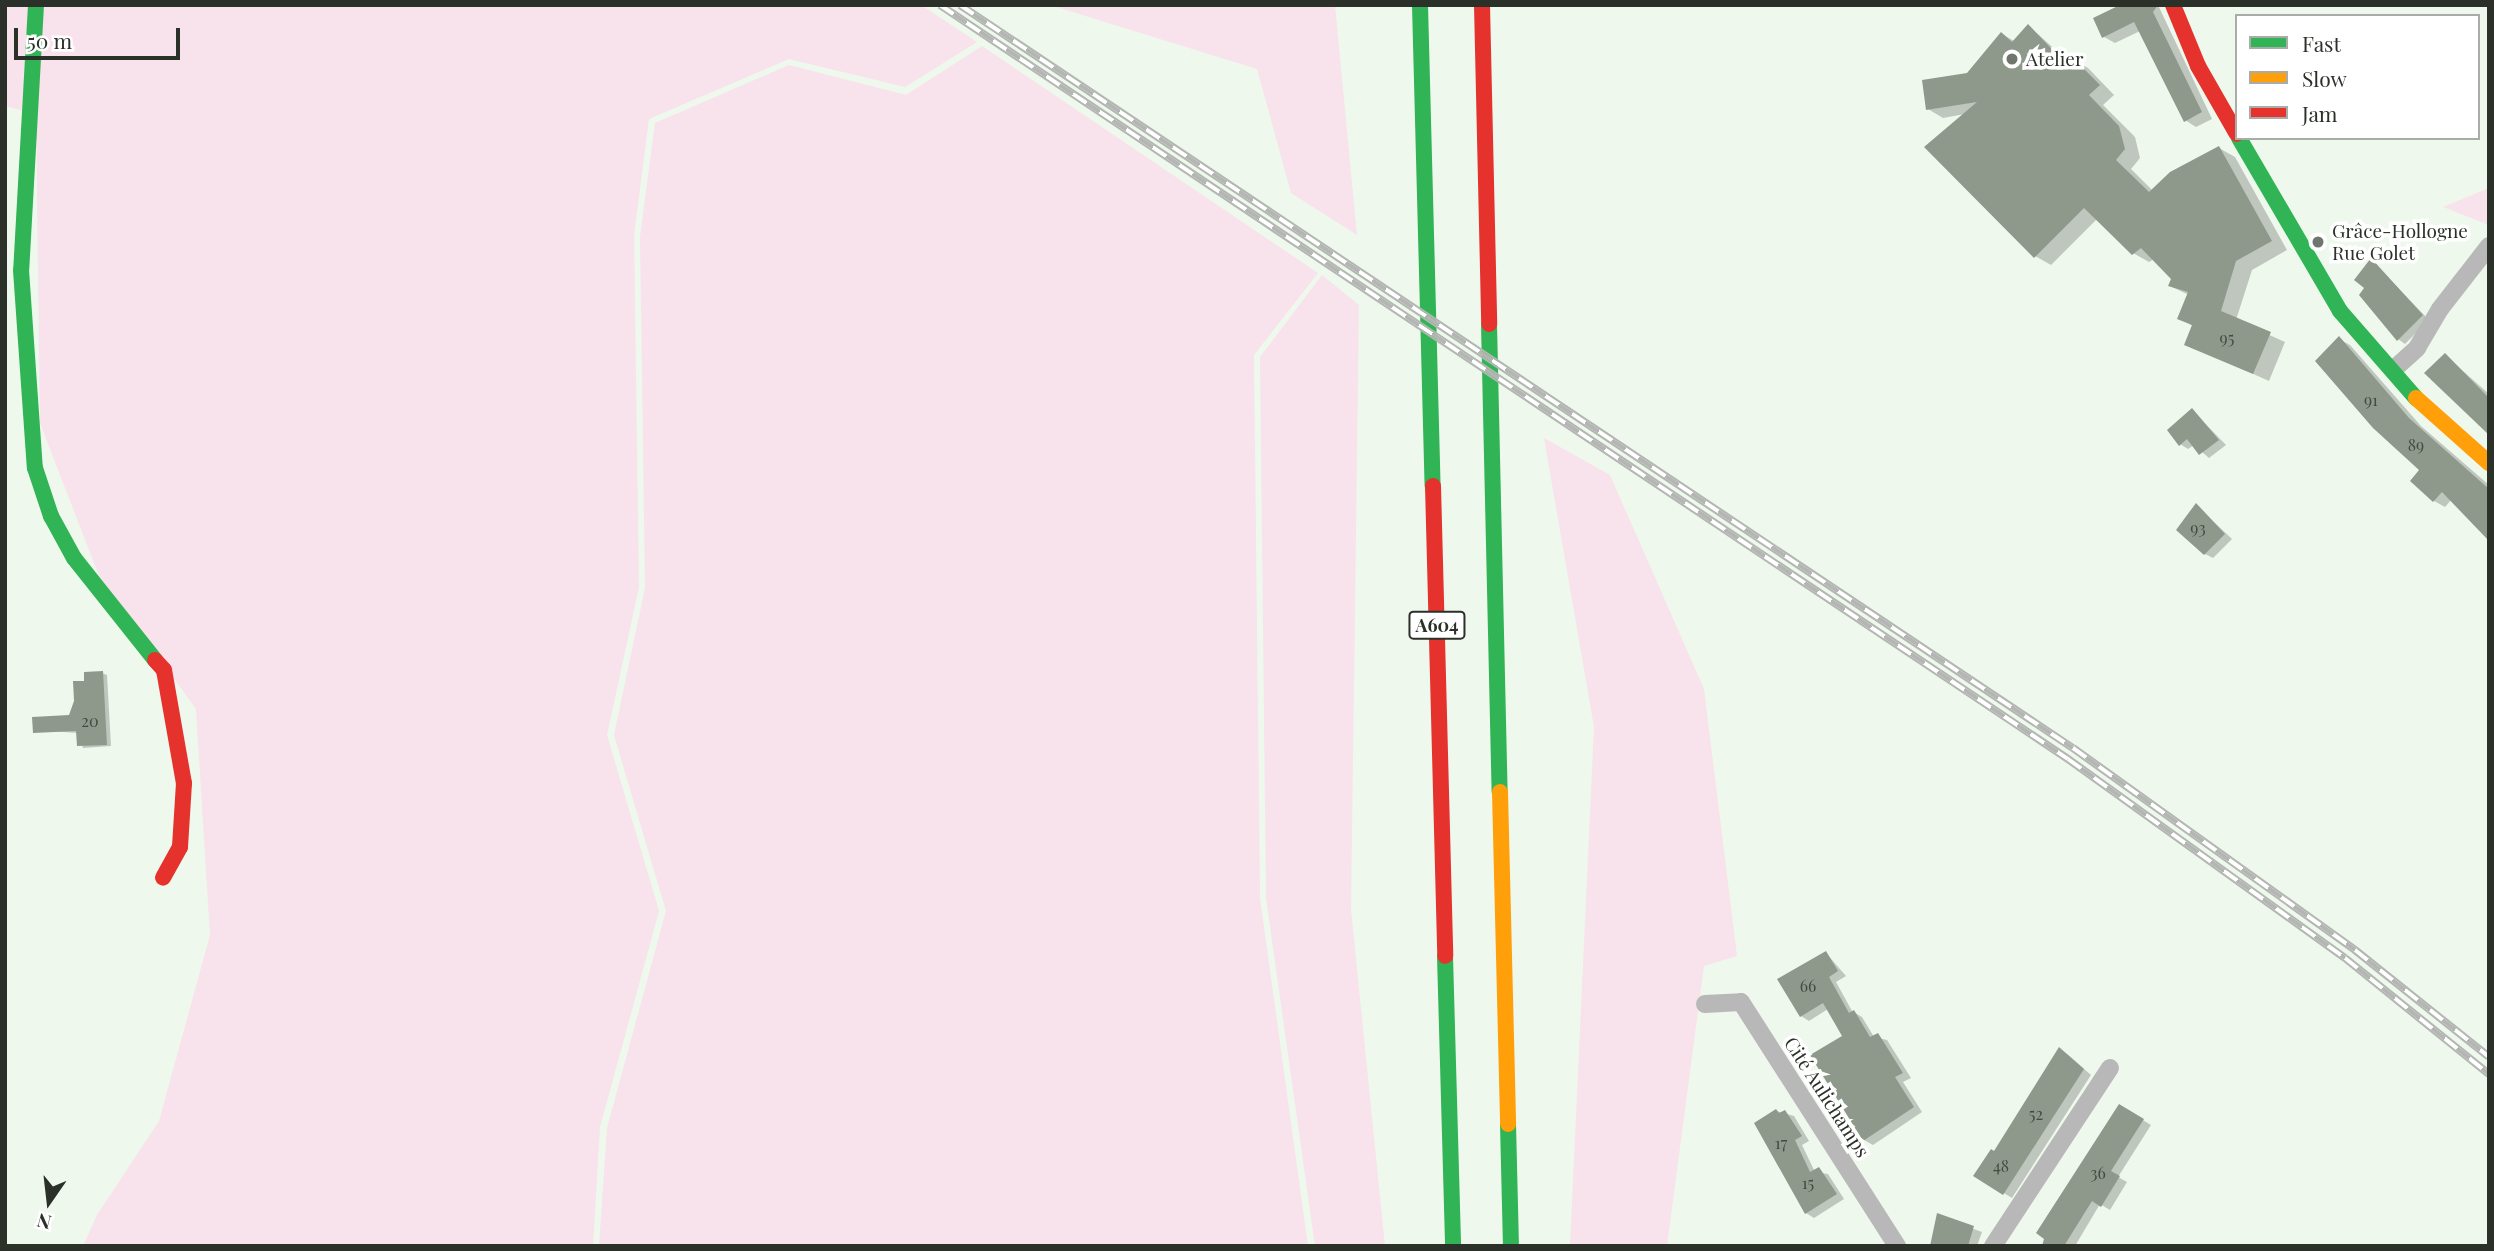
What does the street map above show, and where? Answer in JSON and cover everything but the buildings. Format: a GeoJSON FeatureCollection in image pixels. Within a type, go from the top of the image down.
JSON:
{"type":"FeatureCollection","features":[{"type":"Feature","properties":{"kind":"main road"},"geometry":{"type":"LineString","coordinates":[[36,5],[21,270],[35,468],[51,516],[74,558],[104,601],[164,670],[184,783],[180,847],[163,878]]}},
{"type":"Feature","properties":{"kind":"main road","name":"A604"},"geometry":{"type":"LineString","coordinates":[[1420,5],[1453,1246]]}},
{"type":"Feature","properties":{"kind":"main road"},"geometry":{"type":"LineString","coordinates":[[1482,5],[1511,1246]]}},
{"type":"Feature","properties":{"kind":"main road"},"geometry":{"type":"LineString","coordinates":[[2173,5],[2198,66],[2235,131]]}},
{"type":"Feature","properties":{"kind":"main road"},"geometry":{"type":"LineString","coordinates":[[2240,140],[2340,311],[2394,369],[2418,400],[2489,463]]}},
{"type":"Feature","properties":{"kind":"street"},"geometry":{"type":"LineString","coordinates":[[2394,369],[2417,348],[2440,309],[2489,246]]}},
{"type":"Feature","properties":{"kind":"street","name":"Cité Aulichamps"},"geometry":{"type":"LineString","coordinates":[[1705,1004],[1741,1002],[1897,1246]]}},
{"type":"Feature","properties":{"kind":"street"},"geometry":{"type":"LineString","coordinates":[[1993,1246],[2110,1068]]}},
{"type":"Feature","properties":{"kind":"shaded area"},"geometry":{"type":"Polygon","coordinates":[[[5,5],[921,5],[977,42],[905,87],[789,59],[649,119],[634,235],[639,587],[607,735],[659,911],[600,1127],[593,1246],[83,1246],[97,1215],[159,1121],[210,935],[196,709],[99,576],[40,423],[36,114],[5,106],[5,5]]]}},
{"type":"Feature","properties":{"kind":"shaded area"},"geometry":{"type":"Polygon","coordinates":[[[1050,5],[1335,5],[1357,235],[1291,193],[1257,69],[1050,5]]]}},
{"type":"Feature","properties":{"kind":"shaded area"},"geometry":{"type":"Polygon","coordinates":[[[982,46],[1318,273],[1254,355],[1260,898],[1308,1246],[599,1246],[607,1128],[666,911],[614,735],[645,588],[640,236],[655,123],[789,65],[906,95],[982,46]]]}},
{"type":"Feature","properties":{"kind":"shaded area"},"geometry":{"type":"Polygon","coordinates":[[[2489,188],[2489,225],[2443,207],[2489,188]]]}},
{"type":"Feature","properties":{"kind":"shaded area"},"geometry":{"type":"Polygon","coordinates":[[[1322,275],[1359,305],[1351,909],[1385,1246],[1315,1246],[1266,898],[1260,357],[1322,275]]]}},
{"type":"Feature","properties":{"kind":"shaded area"},"geometry":{"type":"Polygon","coordinates":[[[1544,438],[1610,475],[1704,689],[1737,956],[1704,966],[1667,1246],[1570,1246],[1594,727],[1544,438]]]}},
{"type":"Feature","properties":{"kind":"railway"},"geometry":{"type":"LineString","coordinates":[[940,5],[2068,759],[2345,958],[2489,1074]]}},
{"type":"Feature","properties":{"kind":"railway"},"geometry":{"type":"LineString","coordinates":[[960,5],[2073,748],[2355,950],[2489,1057]]}},
{"type":"Feature","properties":{"kind":"traffic: fast"},"geometry":{"type":"LineString","coordinates":[[36,5],[21,270],[35,468],[51,516],[74,558],[155,660]]}},
{"type":"Feature","properties":{"kind":"traffic: fast"},"geometry":{"type":"LineString","coordinates":[[1420,5],[1433,486]]}},
{"type":"Feature","properties":{"kind":"traffic: fast"},"geometry":{"type":"LineString","coordinates":[[2240,140],[2340,311],[2416,398]]}},
{"type":"Feature","properties":{"kind":"traffic: fast"},"geometry":{"type":"LineString","coordinates":[[1489,324],[1500,792]]}},
{"type":"Feature","properties":{"kind":"traffic: fast"},"geometry":{"type":"LineString","coordinates":[[1445,956],[1453,1246]]}},
{"type":"Feature","properties":{"kind":"traffic: fast"},"geometry":{"type":"LineString","coordinates":[[1508,1124],[1511,1246]]}},
{"type":"Feature","properties":{"kind":"traffic: slow"},"geometry":{"type":"LineString","coordinates":[[2416,398],[2489,463]]}},
{"type":"Feature","properties":{"kind":"traffic: slow"},"geometry":{"type":"LineString","coordinates":[[1500,792],[1508,1124]]}},
{"type":"Feature","properties":{"kind":"traffic: jam"},"geometry":{"type":"LineString","coordinates":[[1482,5],[1489,324]]}},
{"type":"Feature","properties":{"kind":"traffic: jam"},"geometry":{"type":"LineString","coordinates":[[2173,5],[2198,66],[2235,131]]}},
{"type":"Feature","properties":{"kind":"traffic: jam"},"geometry":{"type":"LineString","coordinates":[[1433,486],[1445,956]]}},
{"type":"Feature","properties":{"kind":"traffic: jam"},"geometry":{"type":"LineString","coordinates":[[155,660],[164,670],[184,783],[180,847],[163,878]]}},
{"type":"Feature","properties":{"kind":"place","name":"Atelier"},"geometry":{"type":"Point","coordinates":[2012,59]}},
{"type":"Feature","properties":{"kind":"place","name":"Grâce-Hollogne Rue Golet"},"geometry":{"type":"Point","coordinates":[2318,242]}}]}
